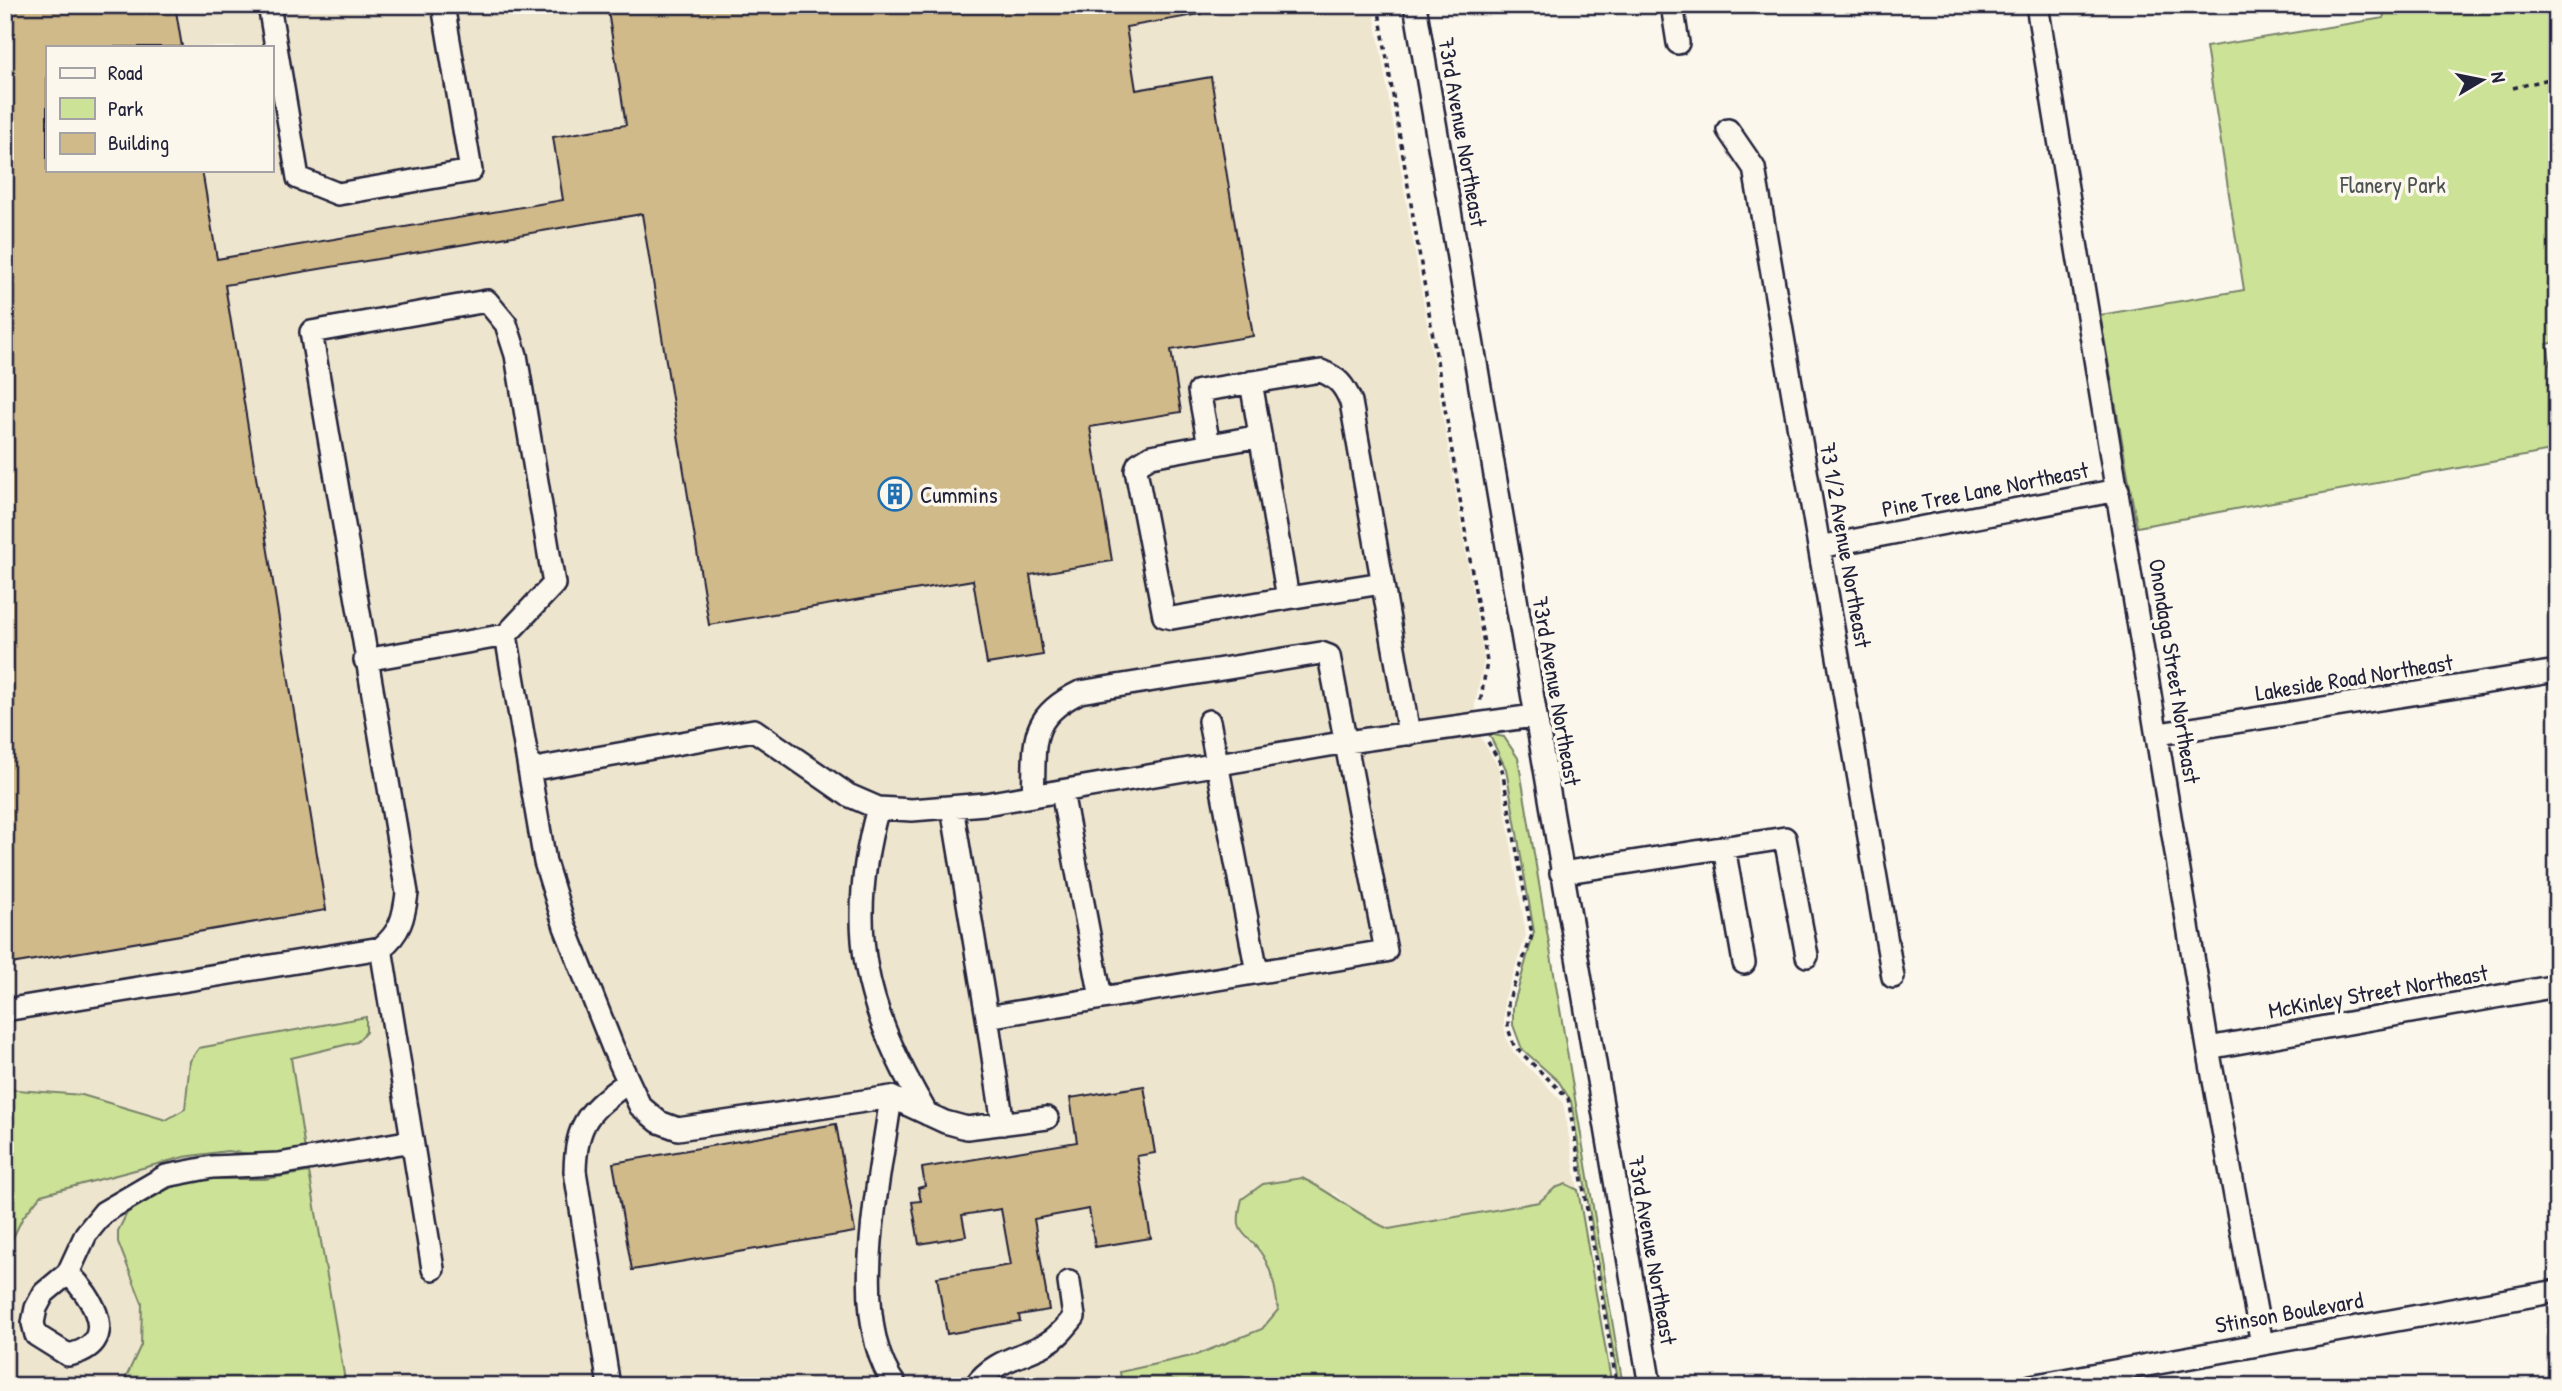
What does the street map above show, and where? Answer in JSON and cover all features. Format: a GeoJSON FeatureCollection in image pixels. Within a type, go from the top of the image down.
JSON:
{"type":"FeatureCollection","features":[{"type":"Feature","properties":{"kind":"street"},"geometry":{"type":"LineString","coordinates":[[269,5],[298,178],[338,194],[471,171],[443,5]]}},
{"type":"Feature","properties":{"kind":"street","name":"73rd Avenue Northeast"},"geometry":{"type":"LineString","coordinates":[[1415,5],[1650,1386]]}},
{"type":"Feature","properties":{"kind":"street"},"geometry":{"type":"LineString","coordinates":[[1672,5],[1678,43]]}},
{"type":"Feature","properties":{"kind":"street","name":"Onondaga Street Northeast"},"geometry":{"type":"LineString","coordinates":[[2037,5],[2159,734],[2208,1048],[2262,1344]]}},
{"type":"Feature","properties":{"kind":"street","name":"73 1/2 Avenue Northeast"},"geometry":{"type":"LineString","coordinates":[[1728,130],[1754,168],[1893,977]]}},
{"type":"Feature","properties":{"kind":"street"},"geometry":{"type":"LineString","coordinates":[[5,1010],[381,948],[396,937],[404,918],[407,894],[365,660],[311,332],[487,301],[506,324],[516,355],[554,584],[506,635],[365,660]]}},
{"type":"Feature","properties":{"kind":"street"},"geometry":{"type":"LineString","coordinates":[[1209,445],[1199,391],[1321,371],[1335,377],[1345,387],[1409,734]]}},
{"type":"Feature","properties":{"kind":"street"},"geometry":{"type":"LineString","coordinates":[[1251,382],[1288,598]]}},
{"type":"Feature","properties":{"kind":"street"},"geometry":{"type":"LineString","coordinates":[[1260,436],[1151,456],[1138,464],[1136,471],[1164,616],[1172,618],[1382,583]]}},
{"type":"Feature","properties":{"kind":"street","name":"Pine Tree Lane Northeast"},"geometry":{"type":"LineString","coordinates":[[1819,547],[2118,490]]}},
{"type":"Feature","properties":{"kind":"street"},"geometry":{"type":"LineString","coordinates":[[506,635],[545,862],[565,927],[628,1082],[640,1105],[659,1122],[678,1129],[891,1097],[927,1114],[967,1128],[1046,1118]]}},
{"type":"Feature","properties":{"kind":"street"},"geometry":{"type":"LineString","coordinates":[[987,1017],[1385,951],[1329,656],[1321,653],[1080,692],[1046,713],[1037,733],[1033,796]]}},
{"type":"Feature","properties":{"kind":"street","name":"Lakeside Road Northeast"},"geometry":{"type":"LineString","coordinates":[[2159,734],[2557,671]]}},
{"type":"Feature","properties":{"kind":"street"},"geometry":{"type":"LineString","coordinates":[[529,770],[754,730],[848,794],[878,808],[912,810],[1062,792],[1347,742],[1534,716]]}},
{"type":"Feature","properties":{"kind":"street"},"geometry":{"type":"LineString","coordinates":[[1209,721],[1257,972]]}},
{"type":"Feature","properties":{"kind":"street"},"geometry":{"type":"LineString","coordinates":[[1062,792],[1101,998]]}},
{"type":"Feature","properties":{"kind":"street"},"geometry":{"type":"LineString","coordinates":[[952,807],[1003,1124]]}},
{"type":"Feature","properties":{"kind":"street"},"geometry":{"type":"LineString","coordinates":[[878,808],[866,852],[861,894],[866,972],[876,1010],[894,1055],[927,1114]]}},
{"type":"Feature","properties":{"kind":"street"},"geometry":{"type":"LineString","coordinates":[[1561,873],[1785,838],[1807,956]]}},
{"type":"Feature","properties":{"kind":"street"},"geometry":{"type":"LineString","coordinates":[[1724,847],[1744,962]]}},
{"type":"Feature","properties":{"kind":"street"},"geometry":{"type":"LineString","coordinates":[[381,948],[433,1269]]}},
{"type":"Feature","properties":{"kind":"street","name":"McKinley Street Northeast"},"geometry":{"type":"LineString","coordinates":[[2208,1048],[2557,986]]}},
{"type":"Feature","properties":{"kind":"street"},"geometry":{"type":"LineString","coordinates":[[609,1386],[575,1171],[576,1146],[580,1126],[596,1105],[628,1082]]}},
{"type":"Feature","properties":{"kind":"street"},"geometry":{"type":"LineString","coordinates":[[891,1097],[867,1265],[872,1322],[889,1377],[896,1386]]}},
{"type":"Feature","properties":{"kind":"street"},"geometry":{"type":"LineString","coordinates":[[68,1273],[86,1234],[104,1212],[166,1176],[212,1167],[279,1164],[412,1141]]}},
{"type":"Feature","properties":{"kind":"street"},"geometry":{"type":"LineString","coordinates":[[975,1386],[992,1366],[1047,1344],[1062,1333],[1074,1317],[1069,1282]]}},
{"type":"Feature","properties":{"kind":"street","name":"Stinson Boulevard"},"geometry":{"type":"LineString","coordinates":[[2031,1386],[2557,1291]]}},
{"type":"Feature","properties":{"kind":"path"},"geometry":{"type":"LineString","coordinates":[[2513,88],[2557,77]]}},
{"type":"Feature","properties":{"kind":"shaded area"},"geometry":{"type":"Polygon","coordinates":[[[5,5],[1373,5],[1484,660],[1475,705],[1481,738],[1498,766],[1526,935],[1504,1001],[1504,1025],[1507,1041],[1514,1053],[1563,1102],[1578,1190],[1565,1184],[1555,1188],[1539,1202],[1389,1230],[1369,1221],[1334,1193],[1243,1235],[1262,1255],[1275,1284],[1278,1310],[1262,1329],[1196,1355],[1120,1372],[1122,1386],[346,1386],[309,1172],[265,1179],[219,1177],[118,1242],[142,1303],[141,1345],[125,1383],[5,1386],[5,1254],[23,1217],[41,1195],[184,1157],[227,1151],[266,1156],[305,1149],[290,1058],[357,1042],[190,1061],[185,1109],[166,1120],[82,1095],[5,1089],[5,5]]]}},
{"type":"Feature","properties":{"kind":"green space","name":"Flanery Park"},"geometry":{"type":"Polygon","coordinates":[[[2382,5],[2557,5],[2557,342],[2547,344],[2557,403],[2557,450],[2137,527],[2100,315],[2244,290],[2206,47],[2384,18],[2382,5]]]}},
{"type":"Feature","properties":{"kind":"green space"},"geometry":{"type":"Polygon","coordinates":[[[1489,734],[1504,737],[1518,758],[1623,1386],[1619,1386],[1571,1101],[1559,1082],[1522,1049],[1513,1025],[1513,1007],[1534,932],[1506,769],[1489,734]]]}},
{"type":"Feature","properties":{"kind":"green space"},"geometry":{"type":"Polygon","coordinates":[[[366,1017],[366,1032],[357,1042],[291,1058],[305,1150],[266,1156],[227,1151],[184,1157],[41,1195],[23,1217],[5,1254],[5,1089],[82,1095],[166,1120],[185,1109],[190,1061],[199,1048],[366,1017]]]}},
{"type":"Feature","properties":{"kind":"green space"},"geometry":{"type":"Polygon","coordinates":[[[309,1172],[346,1386],[122,1386],[141,1345],[142,1303],[118,1242],[118,1231],[127,1213],[168,1189],[196,1179],[265,1179],[309,1172]]]}},
{"type":"Feature","properties":{"kind":"green space"},"geometry":{"type":"Polygon","coordinates":[[[1302,1178],[1389,1229],[1539,1202],[1555,1188],[1566,1184],[1578,1190],[1612,1386],[1122,1386],[1120,1372],[1196,1355],[1262,1329],[1278,1310],[1276,1296],[1272,1276],[1263,1256],[1240,1227],[1242,1199],[1263,1184],[1302,1178]]]}},
{"type":"Feature","properties":{"kind":"building","name":"Cummins"},"geometry":{"type":"Polygon","coordinates":[[[5,5],[175,5],[182,46],[46,46],[46,172],[202,172],[217,259],[563,200],[553,137],[626,125],[607,5],[1200,5],[1201,14],[1126,27],[1136,90],[1211,77],[1253,336],[1171,350],[1181,412],[1090,427],[1112,561],[1030,575],[1043,655],[987,664],[973,580],[709,625],[642,214],[225,285],[326,910],[5,965],[5,5]]]}},
{"type":"Feature","properties":{"kind":"building"},"geometry":{"type":"Polygon","coordinates":[[[1144,1086],[1155,1153],[1137,1156],[1151,1238],[1095,1247],[1089,1209],[1034,1219],[1049,1310],[1019,1315],[1020,1321],[947,1334],[937,1277],[1011,1265],[1001,1209],[962,1215],[966,1236],[919,1244],[912,1202],[921,1201],[918,1188],[925,1186],[922,1168],[1077,1142],[1070,1098],[1144,1086]]]}},
{"type":"Feature","properties":{"kind":"building"},"geometry":{"type":"Polygon","coordinates":[[[836,1124],[855,1232],[632,1270],[613,1163],[836,1124]]]}},
{"type":"Feature","properties":{"kind":"place","name":"Cummins"},"geometry":{"type":"Point","coordinates":[895,494]}}]}
